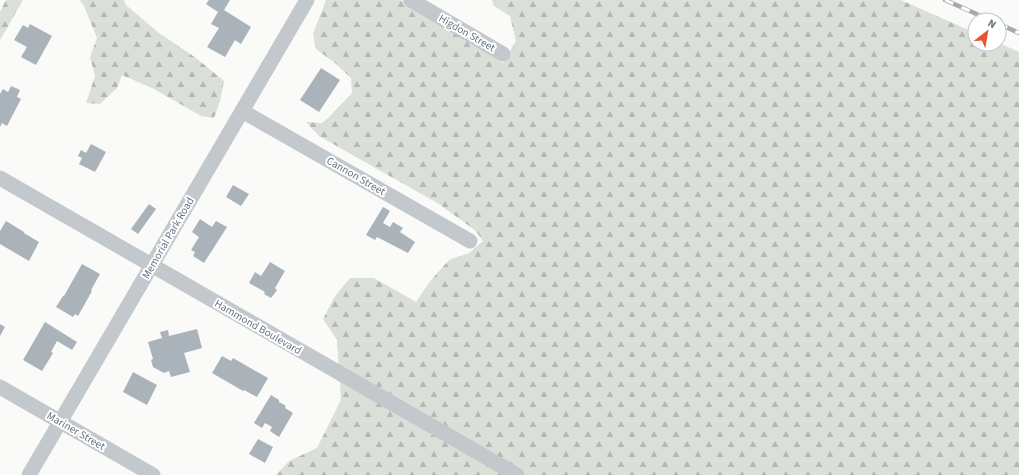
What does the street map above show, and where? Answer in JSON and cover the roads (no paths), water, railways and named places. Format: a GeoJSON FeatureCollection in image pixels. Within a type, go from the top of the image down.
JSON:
{"type":"FeatureCollection","features":[{"type":"Feature","properties":{"kind":"street","name":"Memorial Park Road"},"geometry":{"type":"LineString","coordinates":[[29,475],[307,0]]}},
{"type":"Feature","properties":{"kind":"street","name":"Higdon Street"},"geometry":{"type":"LineString","coordinates":[[411,0],[503,54]]}},
{"type":"Feature","properties":{"kind":"street","name":"Cannon Street"},"geometry":{"type":"LineString","coordinates":[[242,111],[470,241]]}},
{"type":"Feature","properties":{"kind":"street","name":"Hammond Boulevard"},"geometry":{"type":"LineString","coordinates":[[0,178],[517,475]]}},
{"type":"Feature","properties":{"kind":"street","name":"Mariner Street"},"geometry":{"type":"LineString","coordinates":[[0,387],[153,475]]}},
{"type":"Feature","properties":{"kind":"railway"},"geometry":{"type":"LineString","coordinates":[[945,0],[972,12]]}},
{"type":"Feature","properties":{"kind":"railway"},"geometry":{"type":"LineString","coordinates":[[1007,28],[1019,33]]}}]}
